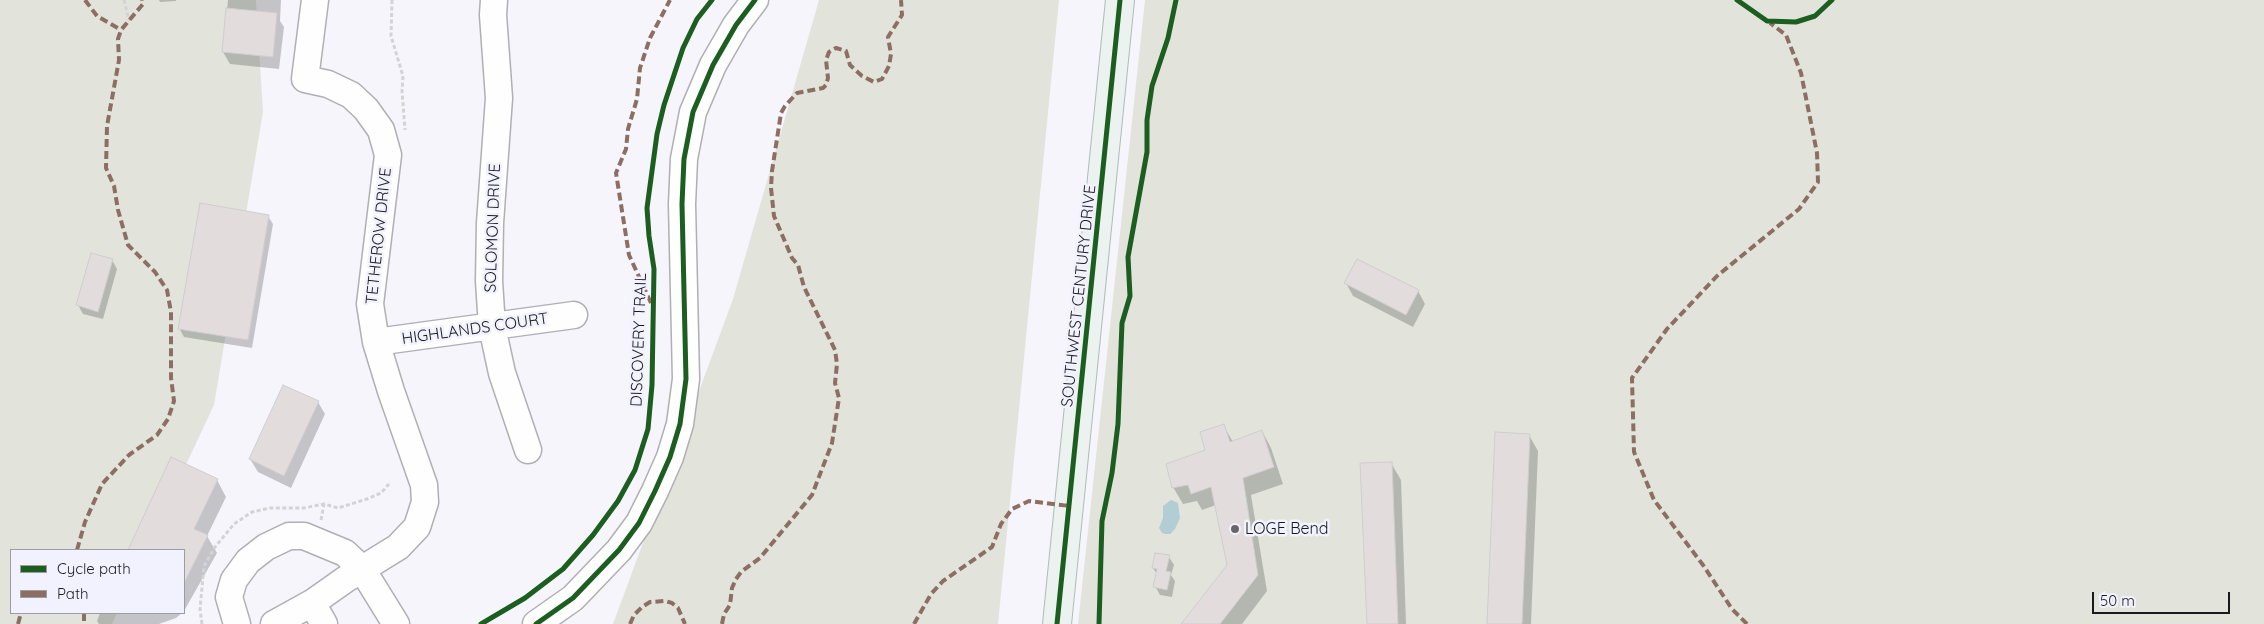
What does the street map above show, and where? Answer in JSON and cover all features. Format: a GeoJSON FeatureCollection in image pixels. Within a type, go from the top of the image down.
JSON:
{"type":"FeatureCollection","features":[{"type":"Feature","properties":{"kind":"main road","name":"SOUTHWEST CENTURY DRIVE"},"geometry":{"type":"LineString","coordinates":[[1057,624],[1120,0]]}},
{"type":"Feature","properties":{"kind":"street","name":"TETHEROW DRIVE"},"geometry":{"type":"LineString","coordinates":[[274,624],[318,614],[362,569],[398,547],[417,527],[425,502],[424,485],[376,342],[370,304],[388,155],[381,130],[366,108],[350,95],[328,84],[305,79],[315,0]]}},
{"type":"Feature","properties":{"kind":"street","name":"SOLOMON DRIVE"},"geometry":{"type":"LineString","coordinates":[[494,0],[493,15],[499,98],[490,223],[489,281],[492,327],[502,373],[528,450]]}},
{"type":"Feature","properties":{"kind":"street"},"geometry":{"type":"LineString","coordinates":[[536,624],[573,598],[619,550],[638,523],[656,491],[670,457],[680,424],[686,379],[682,204],[684,159],[693,112],[713,65],[736,25],[755,0]]}},
{"type":"Feature","properties":{"kind":"street","name":"HIGHLANDS COURT"},"geometry":{"type":"LineString","coordinates":[[376,342],[574,315]]}},
{"type":"Feature","properties":{"kind":"street"},"geometry":{"type":"LineString","coordinates":[[237,624],[229,597],[234,580],[248,561],[266,547],[290,536],[304,536],[322,542],[344,553],[362,569],[396,624]]}},
{"type":"Feature","properties":{"kind":"path"},"geometry":{"type":"LineString","coordinates":[[124,0],[129,21]]}},
{"type":"Feature","properties":{"kind":"path"},"geometry":{"type":"LineString","coordinates":[[392,0],[392,36],[403,76],[402,92],[405,134]]}},
{"type":"Feature","properties":{"kind":"shaded area"},"geometry":{"type":"Polygon","coordinates":[[[0,0],[256,0],[263,112],[214,405],[146,549],[10,549],[10,614],[117,614],[112,624],[0,624],[0,0]]]}},
{"type":"Feature","properties":{"kind":"shaded area"},"geometry":{"type":"Polygon","coordinates":[[[819,0],[1059,0],[998,624],[613,624],[733,299],[819,0]]]}},
{"type":"Feature","properties":{"kind":"shaded area"},"geometry":{"type":"Polygon","coordinates":[[[1145,0],[2264,0],[2264,624],[1078,624],[1145,0]]]}},
{"type":"Feature","properties":{"kind":"water"},"geometry":{"type":"Polygon","coordinates":[[[1171,500],[1178,503],[1180,518],[1175,529],[1170,534],[1165,534],[1159,528],[1163,518],[1163,506],[1171,500]]]}},
{"type":"Feature","properties":{"kind":"building"},"geometry":{"type":"Polygon","coordinates":[[[226,8],[277,13],[273,57],[222,52],[226,8]]]}},
{"type":"Feature","properties":{"kind":"building"},"geometry":{"type":"Polygon","coordinates":[[[200,203],[269,215],[248,340],[178,329],[200,203]]]}},
{"type":"Feature","properties":{"kind":"building"},"geometry":{"type":"Polygon","coordinates":[[[91,253],[113,259],[98,312],[76,305],[91,253]]]}},
{"type":"Feature","properties":{"kind":"building"},"geometry":{"type":"Polygon","coordinates":[[[1357,259],[1419,290],[1406,315],[1344,283],[1357,259]]]}},
{"type":"Feature","properties":{"kind":"building"},"geometry":{"type":"Polygon","coordinates":[[[283,385],[319,401],[284,476],[249,459],[283,385]]]}},
{"type":"Feature","properties":{"kind":"building","name":"LOGE Bend"},"geometry":{"type":"Polygon","coordinates":[[[1224,424],[1230,442],[1262,430],[1274,467],[1243,478],[1258,575],[1220,624],[1181,624],[1227,565],[1211,487],[1191,494],[1188,485],[1172,488],[1166,464],[1205,450],[1200,432],[1224,424]]]}},
{"type":"Feature","properties":{"kind":"building"},"geometry":{"type":"Polygon","coordinates":[[[1495,432],[1530,434],[1522,624],[1487,624],[1495,432]]]}},
{"type":"Feature","properties":{"kind":"building"},"geometry":{"type":"Polygon","coordinates":[[[171,457],[218,479],[194,529],[208,535],[185,581],[185,549],[128,549],[171,457]]]}},
{"type":"Feature","properties":{"kind":"building","name":"LOGE Bend"},"geometry":{"type":"Polygon","coordinates":[[[1392,462],[1398,624],[1367,624],[1360,463],[1392,462]]]}},
{"type":"Feature","properties":{"kind":"building"},"geometry":{"type":"Polygon","coordinates":[[[1155,553],[1170,555],[1166,571],[1171,572],[1167,590],[1153,587],[1157,569],[1152,568],[1155,553]]]}},
{"type":"Feature","properties":{"kind":"marked path"},"geometry":{"type":"LineString","coordinates":[[85,0],[97,16],[121,30]]}},
{"type":"Feature","properties":{"kind":"marked path"},"geometry":{"type":"LineString","coordinates":[[77,549],[85,522],[102,484],[129,455],[157,435],[168,419],[174,401],[171,378],[171,312],[167,290],[155,272],[128,245],[118,210],[114,186],[106,168],[107,126],[119,60],[118,39],[121,30],[143,4],[142,0]]}},
{"type":"Feature","properties":{"kind":"marked path"},"geometry":{"type":"LineString","coordinates":[[651,303],[629,255],[616,173],[626,149],[628,129],[637,99],[640,68],[650,38],[670,0]]}},
{"type":"Feature","properties":{"kind":"marked path"},"geometry":{"type":"LineString","coordinates":[[722,624],[724,614],[730,605],[732,588],[736,579],[741,572],[760,558],[812,495],[832,443],[839,398],[835,383],[837,364],[835,350],[804,287],[798,265],[792,258],[774,216],[771,188],[772,171],[781,113],[797,93],[823,88],[826,85],[828,78],[826,60],[829,52],[836,48],[846,51],[850,65],[862,76],[874,82],[882,79],[889,66],[891,54],[888,37],[902,15],[901,0]]}},
{"type":"Feature","properties":{"kind":"marked path"},"geometry":{"type":"LineString","coordinates":[[1747,624],[1732,609],[1703,565],[1654,500],[1634,452],[1632,378],[1667,329],[1717,276],[1799,209],[1818,182],[1817,153],[1801,73],[1786,35],[1770,23]]}},
{"type":"Feature","properties":{"kind":"marked path"},"geometry":{"type":"LineString","coordinates":[[914,624],[931,594],[943,581],[992,547],[1001,524],[1012,509],[1029,501],[1070,506]]}},
{"type":"Feature","properties":{"kind":"marked path"},"geometry":{"type":"LineString","coordinates":[[630,624],[634,615],[642,607],[650,602],[665,601],[672,603],[678,608],[685,624]]}},
{"type":"Feature","properties":{"kind":"marked path"},"geometry":{"type":"LineString","coordinates":[[18,624],[21,614]]}},
{"type":"Feature","properties":{"kind":"marked path"},"geometry":{"type":"LineString","coordinates":[[84,614],[84,624]]}},
{"type":"Feature","properties":{"kind":"cycle path","name":"DISCOVERY TRAIL"},"geometry":{"type":"LineString","coordinates":[[481,624],[525,598],[563,569],[593,535],[618,501],[635,470],[648,429],[652,385],[654,269],[647,208],[657,134],[664,105],[683,48],[697,19],[712,0]]}},
{"type":"Feature","properties":{"kind":"cycle path"},"geometry":{"type":"LineString","coordinates":[[536,624],[573,598],[619,550],[639,523],[670,457],[680,424],[686,379],[682,204],[684,159],[693,112],[713,65],[736,25],[755,0]]}},
{"type":"Feature","properties":{"kind":"cycle path"},"geometry":{"type":"LineString","coordinates":[[1057,624],[1120,0]]}},
{"type":"Feature","properties":{"kind":"cycle path"},"geometry":{"type":"LineString","coordinates":[[1099,624],[1102,521],[1112,473],[1118,424],[1122,323],[1130,296],[1128,257],[1147,152],[1147,120],[1152,86],[1168,38],[1176,0]]}},
{"type":"Feature","properties":{"kind":"cycle path"},"geometry":{"type":"LineString","coordinates":[[1737,0],[1767,21],[1796,22],[1815,16],[1832,0]]}},
{"type":"Feature","properties":{"kind":"place","name":"LOGE Bend"},"geometry":{"type":"Point","coordinates":[1235,529]}}]}
